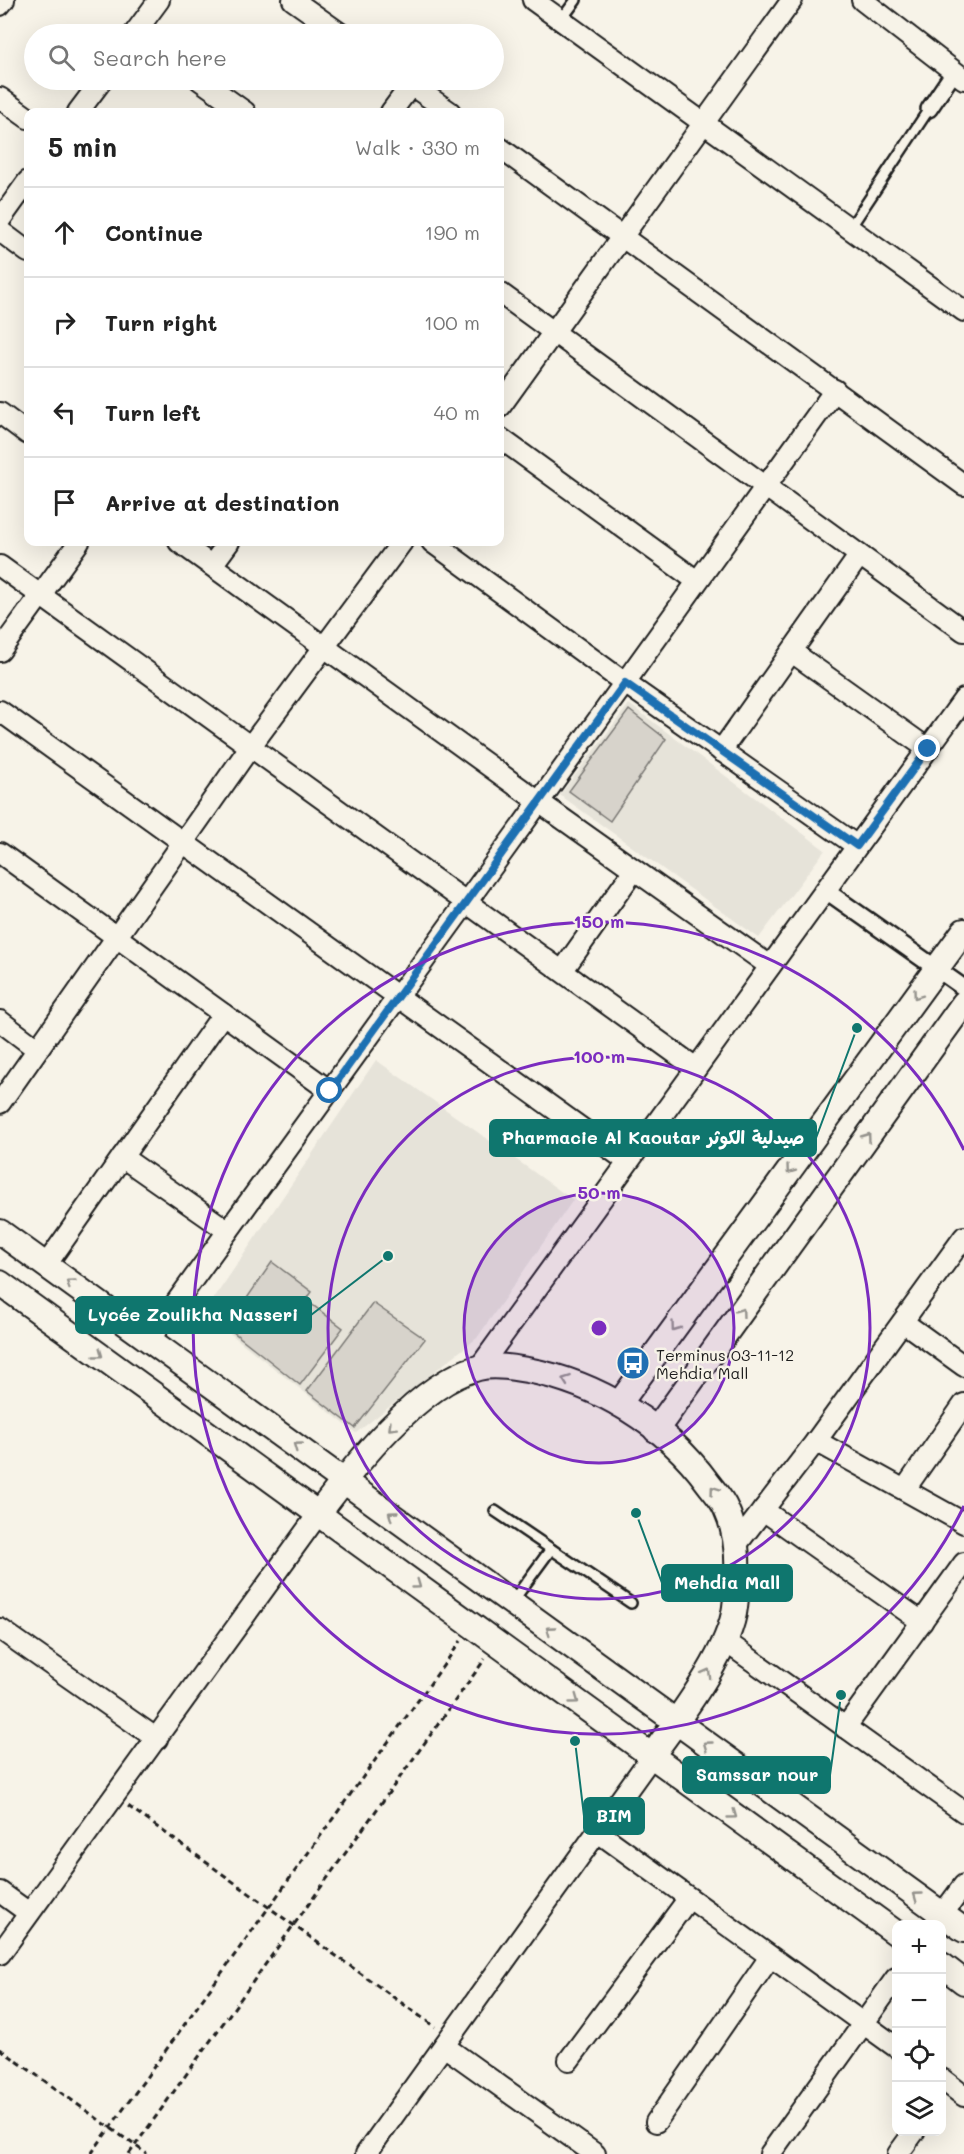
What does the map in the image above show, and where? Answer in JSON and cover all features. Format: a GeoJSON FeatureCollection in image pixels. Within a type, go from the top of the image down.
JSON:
{"type":"FeatureCollection","features":[{"type":"Feature","properties":{"kind":"street"},"geometry":{"type":"LineString","coordinates":[[0,5],[4,0]]}},
{"type":"Feature","properties":{"kind":"street"},"geometry":{"type":"LineString","coordinates":[[143,24],[159,0]]}},
{"type":"Feature","properties":{"kind":"street"},"geometry":{"type":"LineString","coordinates":[[293,0],[327,24]]}},
{"type":"Feature","properties":{"kind":"street"},"geometry":{"type":"LineString","coordinates":[[533,0],[964,311]]}},
{"type":"Feature","properties":{"kind":"street"},"geometry":{"type":"LineString","coordinates":[[504,401],[792,0]]}},
{"type":"Feature","properties":{"kind":"street"},"geometry":{"type":"LineString","coordinates":[[862,0],[959,76],[929,108]]}},
{"type":"Feature","properties":{"kind":"street"},"geometry":{"type":"LineString","coordinates":[[81,108],[94,90]]}},
{"type":"Feature","properties":{"kind":"street"},"geometry":{"type":"LineString","coordinates":[[214,90],[238,108]]}},
{"type":"Feature","properties":{"kind":"street"},"geometry":{"type":"LineString","coordinates":[[393,108],[403,90]]}},
{"type":"Feature","properties":{"kind":"street"},"geometry":{"type":"LineString","coordinates":[[419,90],[444,108]]}},
{"type":"Feature","properties":{"kind":"street"},"geometry":{"type":"LineString","coordinates":[[0,98],[24,115]]}},
{"type":"Feature","properties":{"kind":"street"},"geometry":{"type":"LineString","coordinates":[[504,151],[964,485]]}},
{"type":"Feature","properties":{"kind":"street"},"geometry":{"type":"LineString","coordinates":[[0,220],[24,187]]}},
{"type":"Feature","properties":{"kind":"street"},"geometry":{"type":"LineString","coordinates":[[0,231],[24,249]]}},
{"type":"Feature","properties":{"kind":"street"},"geometry":{"type":"LineString","coordinates":[[504,296],[964,631]]}},
{"type":"Feature","properties":{"kind":"street"},"geometry":{"type":"LineString","coordinates":[[149,1340],[835,390]]}},
{"type":"Feature","properties":{"kind":"street"},"geometry":{"type":"LineString","coordinates":[[0,413],[24,426]]}},
{"type":"Feature","properties":{"kind":"street"},"geometry":{"type":"LineString","coordinates":[[504,441],[697,581]]}},
{"type":"Feature","properties":{"kind":"street"},"geometry":{"type":"LineString","coordinates":[[0,651],[76,546]]}},
{"type":"Feature","properties":{"kind":"street"},"geometry":{"type":"LineString","coordinates":[[184,546],[770,966]]}},
{"type":"Feature","properties":{"kind":"street"},"geometry":{"type":"LineString","coordinates":[[212,566],[226,546]]}},
{"type":"Feature","properties":{"kind":"street"},"geometry":{"type":"LineString","coordinates":[[0,1103],[250,747],[399,546]]}},
{"type":"Feature","properties":{"kind":"street"},"geometry":{"type":"LineString","coordinates":[[437,546],[625,683],[857,846]]}},
{"type":"Feature","properties":{"kind":"street"},"geometry":{"type":"LineString","coordinates":[[721,751],[859,556]]}},
{"type":"Feature","properties":{"kind":"street"},"geometry":{"type":"LineString","coordinates":[[0,566],[696,1068]]}},
{"type":"Feature","properties":{"kind":"street"},"geometry":{"type":"LineString","coordinates":[[792,652],[928,749]]}},
{"type":"Feature","properties":{"kind":"street"},"geometry":{"type":"LineString","coordinates":[[479,1368],[964,699]]}},
{"type":"Feature","properties":{"kind":"street"},"geometry":{"type":"LineString","coordinates":[[0,711],[627,1161]]}},
{"type":"Feature","properties":{"kind":"street"},"geometry":{"type":"LineString","coordinates":[[0,853],[330,1091]]}},
{"type":"Feature","properties":{"kind":"street"},"geometry":{"type":"LineString","coordinates":[[562,970],[634,870]]}},
{"type":"Feature","properties":{"kind":"street"},"geometry":{"type":"LineString","coordinates":[[825,890],[964,988]]}},
{"type":"Feature","properties":{"kind":"street"},"geometry":{"type":"LineString","coordinates":[[619,1404],[964,931]]}},
{"type":"Feature","properties":{"kind":"street"},"geometry":{"type":"LineString","coordinates":[[657,1430],[964,1003]]}},
{"type":"Feature","properties":{"kind":"street"},"geometry":{"type":"LineString","coordinates":[[46,1265],[223,1014]]}},
{"type":"Feature","properties":{"kind":"street"},"geometry":{"type":"LineString","coordinates":[[0,1021],[38,1049]]}},
{"type":"Feature","properties":{"kind":"street"},"geometry":{"type":"LineString","coordinates":[[122,1157],[228,1231]]}},
{"type":"Feature","properties":{"kind":"street"},"geometry":{"type":"LineString","coordinates":[[0,1232],[511,1602],[939,1919],[964,1930]]}},
{"type":"Feature","properties":{"kind":"street"},"geometry":{"type":"LineString","coordinates":[[737,1544],[816,1441],[964,1237]]}},
{"type":"Feature","properties":{"kind":"street"},"geometry":{"type":"LineString","coordinates":[[0,1283],[319,1513],[651,1757],[892,1929]]}},
{"type":"Feature","properties":{"kind":"street"},"geometry":{"type":"LineString","coordinates":[[903,1322],[964,1366]]}},
{"type":"Feature","properties":{"kind":"street"},"geometry":{"type":"LineString","coordinates":[[0,1954],[319,1513],[379,1440],[419,1402],[457,1377],[479,1368],[510,1367],[552,1374],[592,1389],[619,1404],[680,1449],[718,1496],[726,1509],[737,1544],[735,1609],[725,1641],[700,1686],[366,2154]]}},
{"type":"Feature","properties":{"kind":"street"},"geometry":{"type":"LineString","coordinates":[[905,1489],[964,1404]]}},
{"type":"Feature","properties":{"kind":"street"},"geometry":{"type":"LineString","coordinates":[[816,1441],[964,1522]]}},
{"type":"Feature","properties":{"kind":"street"},"geometry":{"type":"LineString","coordinates":[[763,1510],[922,1622]]}},
{"type":"Feature","properties":{"kind":"street"},"geometry":{"type":"LineString","coordinates":[[845,1728],[964,1563]]}},
{"type":"Feature","properties":{"kind":"street"},"geometry":{"type":"LineString","coordinates":[[0,1629],[157,1739]]}},
{"type":"Feature","properties":{"kind":"street"},"geometry":{"type":"LineString","coordinates":[[725,1641],[964,1812]]}},
{"type":"Feature","properties":{"kind":"street"},"geometry":{"type":"LineString","coordinates":[[598,1832],[892,2044]]}},
{"type":"Feature","properties":{"kind":"street"},"geometry":{"type":"LineString","coordinates":[[939,1919],[964,1885]]}},
{"type":"Feature","properties":{"kind":"street"},"geometry":{"type":"LineString","coordinates":[[0,1892],[29,1913]]}},
{"type":"Feature","properties":{"kind":"street"},"geometry":{"type":"LineString","coordinates":[[569,2060],[689,1898]]}},
{"type":"Feature","properties":{"kind":"street"},"geometry":{"type":"LineString","coordinates":[[656,2122],[770,1957]]}},
{"type":"Feature","properties":{"kind":"street"},"geometry":{"type":"LineString","coordinates":[[946,1968],[964,1982]]}},
{"type":"Feature","properties":{"kind":"street"},"geometry":{"type":"LineString","coordinates":[[770,2154],[892,1985]]}},
{"type":"Feature","properties":{"kind":"street"},"geometry":{"type":"LineString","coordinates":[[447,2042],[595,2154]]}},
{"type":"Feature","properties":{"kind":"street"},"geometry":{"type":"LineString","coordinates":[[946,2086],[964,2096]]}},
{"type":"Feature","properties":{"kind":"street"},"geometry":{"type":"LineString","coordinates":[[898,2154],[911,2136]]}},
{"type":"Feature","properties":{"kind":"lane"},"geometry":{"type":"LineString","coordinates":[[561,20],[576,0]]}},
{"type":"Feature","properties":{"kind":"lane"},"geometry":{"type":"LineString","coordinates":[[850,228],[929,108]]}},
{"type":"Feature","properties":{"kind":"lane"},"geometry":{"type":"LineString","coordinates":[[495,1511],[631,1603]]}},
{"type":"Feature","properties":{"kind":"lane"},"geometry":{"type":"LineString","coordinates":[[511,1602],[551,1549]]}},
{"type":"Feature","properties":{"kind":"path"},"geometry":{"type":"LineString","coordinates":[[91,2154],[472,1625]]}},
{"type":"Feature","properties":{"kind":"path"},"geometry":{"type":"LineString","coordinates":[[129,2154],[496,1643]]}},
{"type":"Feature","properties":{"kind":"path"},"geometry":{"type":"LineString","coordinates":[[115,1796],[294,1925],[447,2042]]}},
{"type":"Feature","properties":{"kind":"path"},"geometry":{"type":"LineString","coordinates":[[0,2049],[147,2154]]}},
{"type":"Feature","properties":{"kind":"shaded area"},"geometry":{"type":"Polygon","coordinates":[[[629,704],[825,850],[759,938],[560,795],[629,704]]]}},
{"type":"Feature","properties":{"kind":"shaded area"},"geometry":{"type":"Polygon","coordinates":[[[629,710],[666,739],[610,821],[569,791],[629,710]]]}},
{"type":"Feature","properties":{"kind":"shaded area"},"geometry":{"type":"Polygon","coordinates":[[[376,1060],[573,1200],[477,1338],[356,1433],[204,1313],[376,1060]]]}},
{"type":"Feature","properties":{"kind":"shaded area"},"geometry":{"type":"Polygon","coordinates":[[[272,1262],[312,1292],[306,1300],[343,1328],[300,1385],[227,1327],[272,1262]]]}},
{"type":"Feature","properties":{"kind":"shaded area"},"geometry":{"type":"Polygon","coordinates":[[[373,1303],[425,1339],[355,1428],[307,1391],[373,1303]]]}},
{"type":"Feature","properties":{"kind":"place","name":"Pharmacie Al Kaoutar صيدلية الكوثر"},"geometry":{"type":"Point","coordinates":[857,1028]}},
{"type":"Feature","properties":{"kind":"place","name":"Lycée Zoulikha Nasseri"},"geometry":{"type":"Point","coordinates":[388,1256]}},
{"type":"Feature","properties":{"kind":"place","name":"Terminus 03-11-12 Mehdia Mall"},"geometry":{"type":"Point","coordinates":[633,1363]}},
{"type":"Feature","properties":{"kind":"place","name":"Mehdia Mall"},"geometry":{"type":"Point","coordinates":[636,1513]}},
{"type":"Feature","properties":{"kind":"place","name":"Samssar nour"},"geometry":{"type":"Point","coordinates":[841,1695]}},
{"type":"Feature","properties":{"kind":"place","name":"BIM"},"geometry":{"type":"Point","coordinates":[575,1741]}},
{"type":"Feature","properties":{"kind":"route"},"geometry":{"type":"LineString","coordinates":[[330,1091],[625,683],[857,846],[928,749]]}}]}
